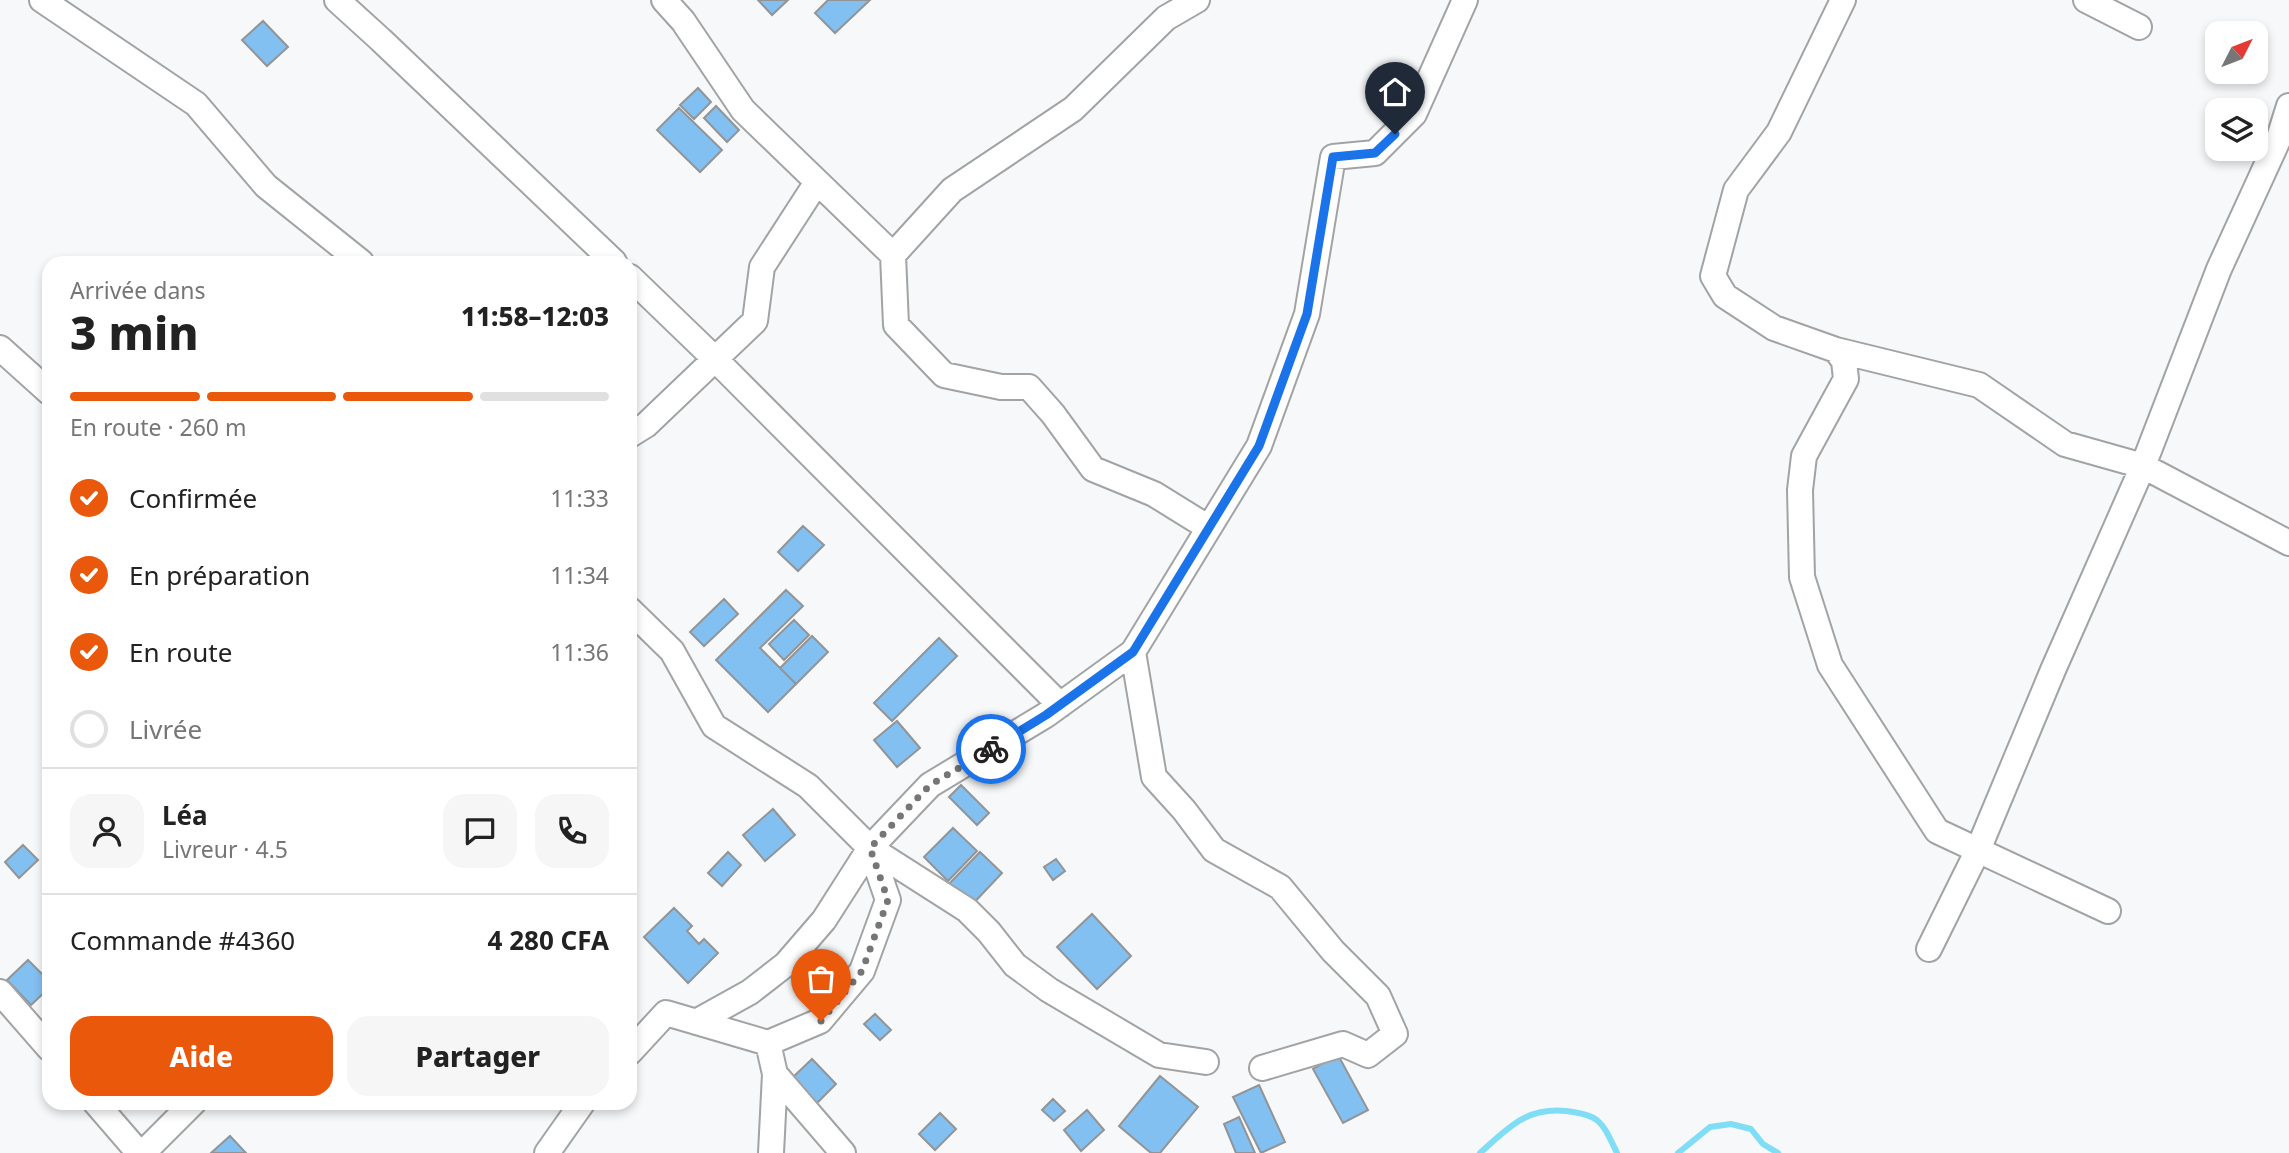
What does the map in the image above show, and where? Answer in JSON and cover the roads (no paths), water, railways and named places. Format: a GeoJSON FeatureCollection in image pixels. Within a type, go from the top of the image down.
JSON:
{"type":"FeatureCollection","features":[{"type":"Feature","properties":{"kind":"street"},"geometry":{"type":"LineString","coordinates":[[42,0],[196,104],[266,186],[354,256]]}},
{"type":"Feature","properties":{"kind":"street"},"geometry":{"type":"LineString","coordinates":[[337,0],[608,256]]}},
{"type":"Feature","properties":{"kind":"street"},"geometry":{"type":"LineString","coordinates":[[664,0],[683,21],[743,110],[893,256],[896,325],[944,375],[1001,387],[1029,387],[1053,414],[1093,469],[1154,494],[1209,528]]}},
{"type":"Feature","properties":{"kind":"street"},"geometry":{"type":"LineString","coordinates":[[893,256],[952,190],[1073,109],[1166,18],[1197,0]]}},
{"type":"Feature","properties":{"kind":"street"},"geometry":{"type":"LineString","coordinates":[[696,1022],[750,992],[786,964],[824,920],[870,848],[930,785],[1060,705],[1133,652],[1259,446],[1307,314],[1333,157],[1375,153],[1414,114],[1465,0]]}},
{"type":"Feature","properties":{"kind":"street"},"geometry":{"type":"LineString","coordinates":[[1843,0],[1779,132],[1736,191],[1713,276],[1725,296],[1774,328],[1836,350],[1979,385],[2065,444],[2143,466],[2289,543]]}},
{"type":"Feature","properties":{"kind":"street"},"geometry":{"type":"LineString","coordinates":[[2086,0],[2139,27]]}},
{"type":"Feature","properties":{"kind":"street"},"geometry":{"type":"LineString","coordinates":[[1929,949],[1978,849],[2143,466],[2219,269],[2279,138],[2289,106]]}},
{"type":"Feature","properties":{"kind":"street"},"geometry":{"type":"LineString","coordinates":[[637,431],[755,321],[762,267],[817,182]]}},
{"type":"Feature","properties":{"kind":"street"},"geometry":{"type":"LineString","coordinates":[[637,284],[1060,705]]}},
{"type":"Feature","properties":{"kind":"street"},"geometry":{"type":"LineString","coordinates":[[0,348],[42,386]]}},
{"type":"Feature","properties":{"kind":"street"},"geometry":{"type":"LineString","coordinates":[[1836,350],[1844,361],[1846,379],[1804,456],[1800,490],[1802,577],[1830,665],[1937,831],[2108,911]]}},
{"type":"Feature","properties":{"kind":"street"},"geometry":{"type":"LineString","coordinates":[[637,617],[671,651],[714,726],[808,786],[870,848],[967,910],[989,932],[1015,965],[1049,990],[1158,1055],[1206,1062]]}},
{"type":"Feature","properties":{"kind":"street"},"geometry":{"type":"LineString","coordinates":[[1133,652],[1154,777],[1184,810],[1214,850],[1280,887],[1333,951],[1378,996],[1395,1034],[1368,1055],[1343,1044],[1262,1068]]}},
{"type":"Feature","properties":{"kind":"street"},"geometry":{"type":"LineString","coordinates":[[637,1044],[666,1013],[768,1043],[821,1021],[862,971],[888,900],[870,848]]}},
{"type":"Feature","properties":{"kind":"street"},"geometry":{"type":"LineString","coordinates":[[0,992],[42,1040]]}},
{"type":"Feature","properties":{"kind":"street"},"geometry":{"type":"LineString","coordinates":[[768,1043],[775,1074],[772,1153]]}},
{"type":"Feature","properties":{"kind":"street"},"geometry":{"type":"LineString","coordinates":[[775,1074],[843,1153]]}},
{"type":"Feature","properties":{"kind":"street"},"geometry":{"type":"LineString","coordinates":[[103,1110],[141,1153],[186,1110]]}},
{"type":"Feature","properties":{"kind":"street"},"geometry":{"type":"LineString","coordinates":[[547,1153],[577,1110]]}},
{"type":"Feature","properties":{"kind":"waterway"},"geometry":{"type":"LineString","coordinates":[[1480,1153],[1518,1121],[1540,1112],[1552,1111],[1566,1111],[1594,1118],[1604,1127],[1617,1153]]}},
{"type":"Feature","properties":{"kind":"waterway"},"geometry":{"type":"LineString","coordinates":[[1678,1153],[1710,1127],[1731,1124],[1751,1129],[1763,1144],[1778,1153]]}}]}
